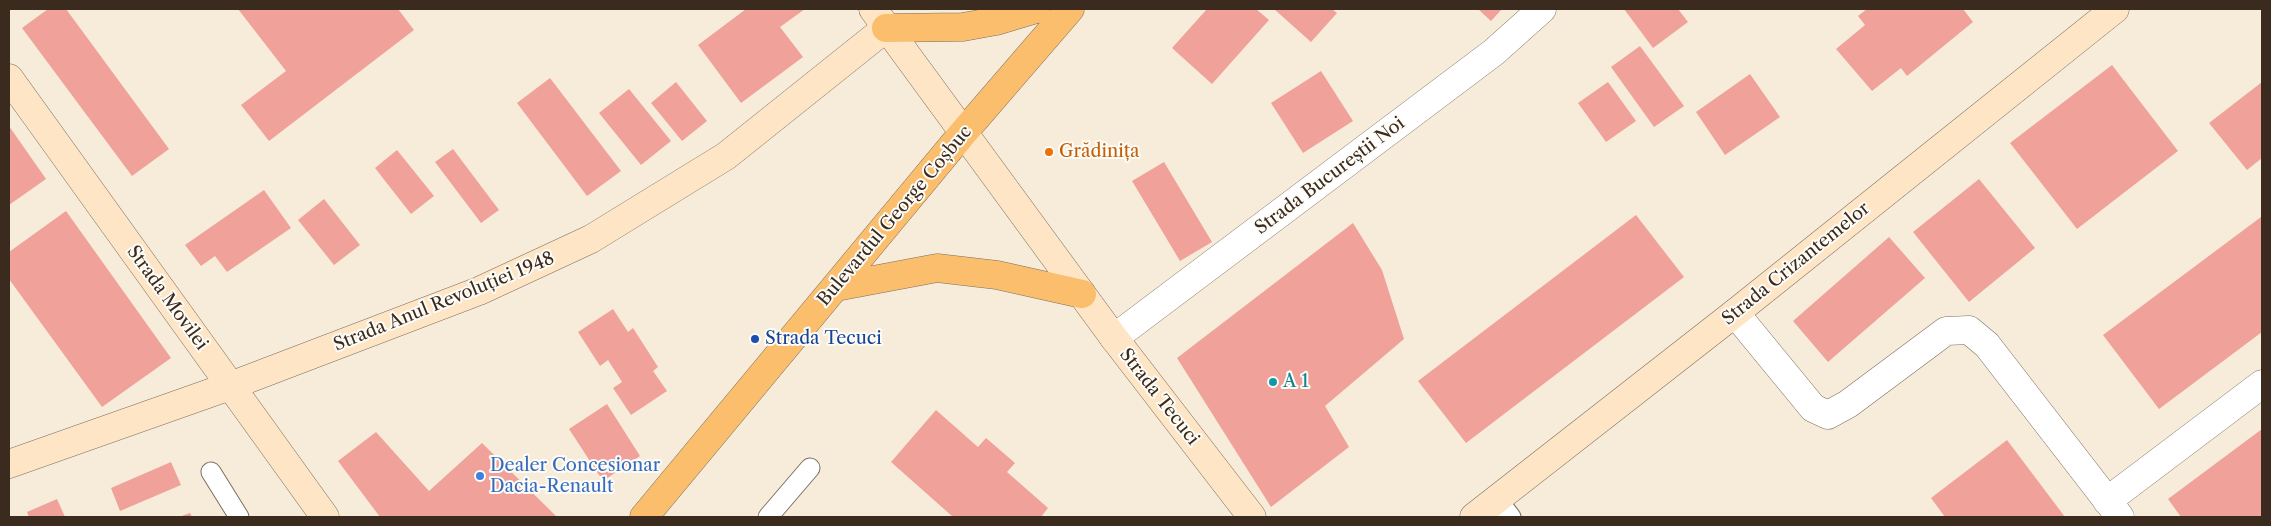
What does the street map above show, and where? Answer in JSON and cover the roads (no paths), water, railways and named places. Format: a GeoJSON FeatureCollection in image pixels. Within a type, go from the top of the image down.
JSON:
{"type":"FeatureCollection","features":[{"type":"Feature","properties":{"kind":"main road"},"geometry":{"type":"LineString","coordinates":[[880,18],[963,28],[996,21],[1036,9]]}},
{"type":"Feature","properties":{"kind":"main road","name":"Bulevardul George Coșbuc"},"geometry":{"type":"LineString","coordinates":[[644,517],[963,132],[1070,9]]}},
{"type":"Feature","properties":{"kind":"main road"},"geometry":{"type":"LineString","coordinates":[[836,287],[937,268],[997,274],[1082,294]]}},
{"type":"Feature","properties":{"kind":"street","name":"Strada Bucureștii Noi"},"geometry":{"type":"LineString","coordinates":[[1114,338],[1494,52],[1542,9]]}},
{"type":"Feature","properties":{"kind":"street","name":"Strada Crizantemelor"},"geometry":{"type":"LineString","coordinates":[[1474,517],[1504,508],[1735,313],[2115,9]]}},
{"type":"Feature","properties":{"kind":"street","name":"Strada Tecuci"},"geometry":{"type":"LineString","coordinates":[[880,18],[1114,338],[1252,517]]}},
{"type":"Feature","properties":{"kind":"street","name":"Strada Anul Revoluției 1948"},"geometry":{"type":"LineString","coordinates":[[9,464],[230,386],[479,291],[591,240],[726,156],[880,18]]}},
{"type":"Feature","properties":{"kind":"street","name":"Strada Movilei"},"geometry":{"type":"LineString","coordinates":[[9,78],[325,517]]}},
{"type":"Feature","properties":{"kind":"street"},"geometry":{"type":"LineString","coordinates":[[1735,313],[1813,408],[1828,415],[1848,404],[1946,331],[1969,330],[1986,345],[2113,509],[2262,384]]}},
{"type":"Feature","properties":{"kind":"lane"},"geometry":{"type":"LineString","coordinates":[[768,517],[810,468]]}},
{"type":"Feature","properties":{"kind":"lane"},"geometry":{"type":"LineString","coordinates":[[211,472],[240,517]]}},
{"type":"Feature","properties":{"kind":"place","name":"Grădinița"},"geometry":{"type":"Point","coordinates":[1049,152]}},
{"type":"Feature","properties":{"kind":"place","name":"Strada Tecuci"},"geometry":{"type":"Point","coordinates":[755,339]}},
{"type":"Feature","properties":{"kind":"place","name":"A 1"},"geometry":{"type":"Point","coordinates":[1273,382]}},
{"type":"Feature","properties":{"kind":"place","name":"Dealer Concesionar Dacia-Renault"},"geometry":{"type":"Point","coordinates":[480,476]}}]}
